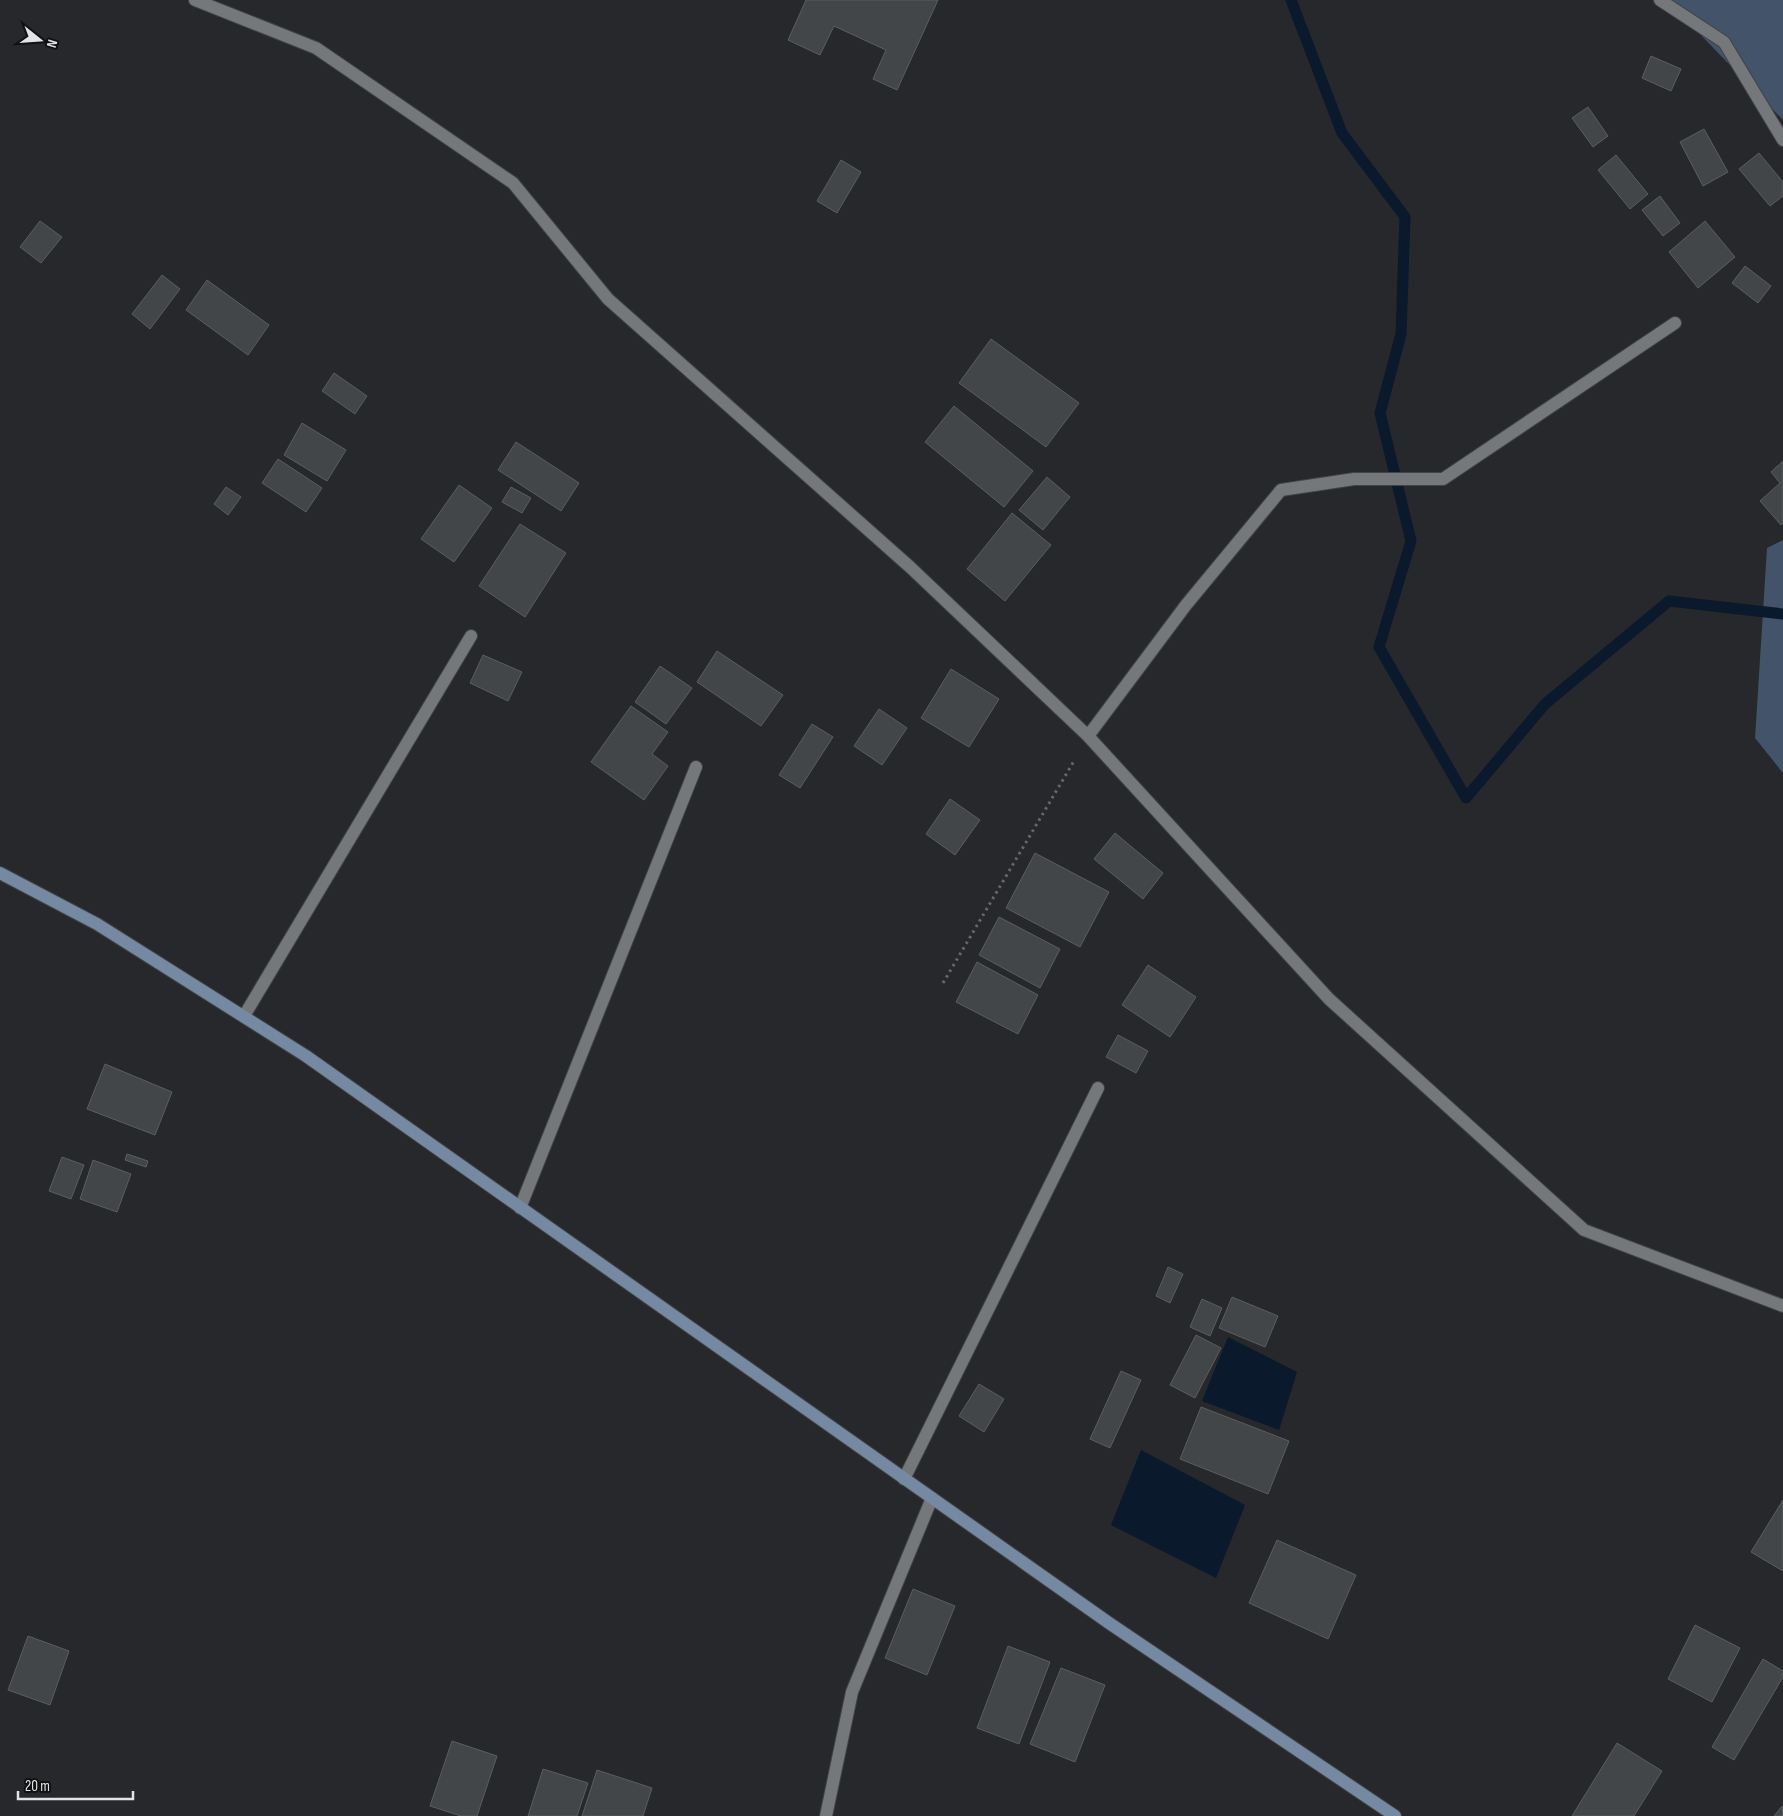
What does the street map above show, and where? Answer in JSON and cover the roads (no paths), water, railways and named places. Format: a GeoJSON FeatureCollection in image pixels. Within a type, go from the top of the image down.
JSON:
{"type":"FeatureCollection","features":[{"type":"Feature","properties":{"kind":"main road"},"geometry":{"type":"LineString","coordinates":[[0,873],[97,924],[306,1056],[1109,1623],[1395,1816]]}},
{"type":"Feature","properties":{"kind":"street"},"geometry":{"type":"LineString","coordinates":[[195,0],[316,48],[513,183],[608,299],[910,567],[1088,736],[1329,999],[1584,1230],[1783,1306]]}},
{"type":"Feature","properties":{"kind":"street"},"geometry":{"type":"LineString","coordinates":[[1660,0],[1724,42],[1783,140]]}},
{"type":"Feature","properties":{"kind":"street"},"geometry":{"type":"LineString","coordinates":[[1088,736],[1186,605],[1281,490],[1354,479],[1443,479],[1676,323]]}},
{"type":"Feature","properties":{"kind":"street"},"geometry":{"type":"LineString","coordinates":[[244,1016],[471,636]]}},
{"type":"Feature","properties":{"kind":"street"},"geometry":{"type":"LineString","coordinates":[[520,1208],[696,767]]}},
{"type":"Feature","properties":{"kind":"street"},"geometry":{"type":"LineString","coordinates":[[904,1479],[1098,1088]]}},
{"type":"Feature","properties":{"kind":"street"},"geometry":{"type":"LineString","coordinates":[[826,1816],[852,1692],[932,1498]]}},
{"type":"Feature","properties":{"kind":"waterway"},"geometry":{"type":"LineString","coordinates":[[1291,0],[1342,133],[1405,217],[1401,334],[1380,413],[1411,541],[1379,647],[1466,798],[1545,704],[1669,601],[1783,614]]}}]}
